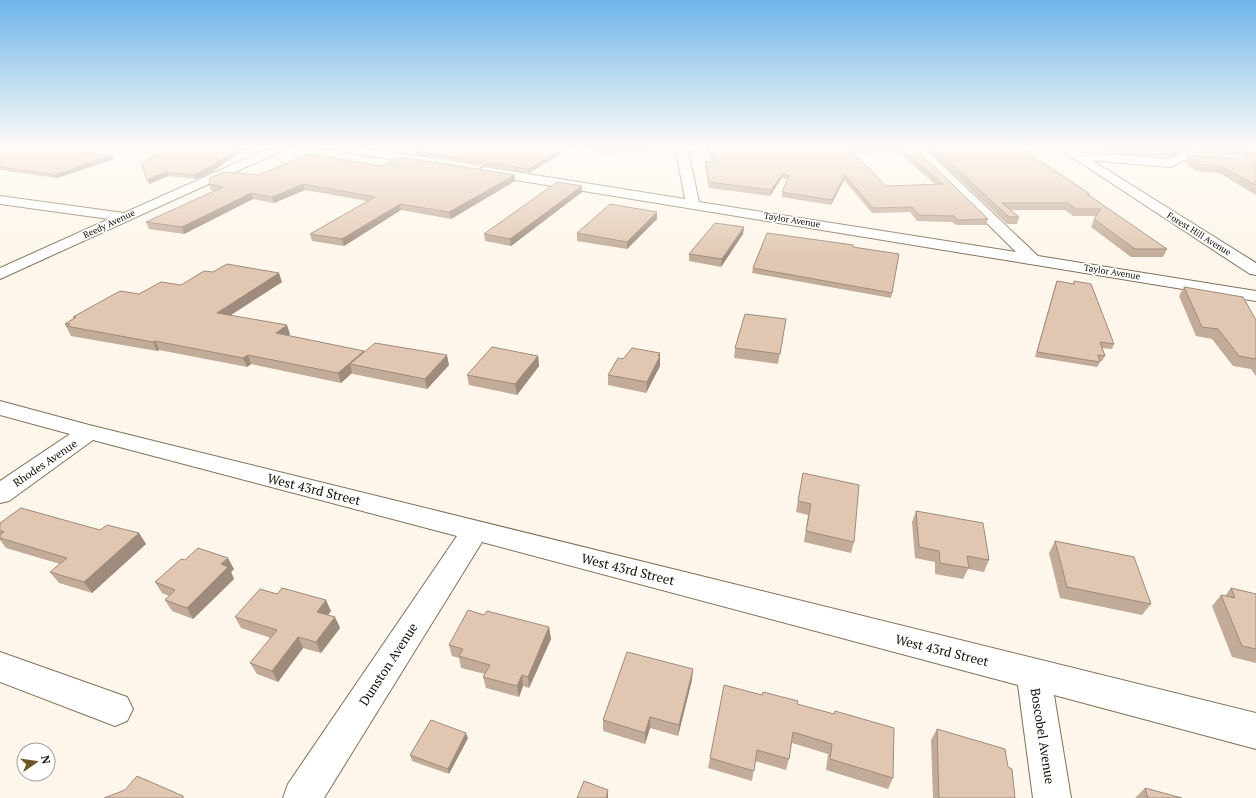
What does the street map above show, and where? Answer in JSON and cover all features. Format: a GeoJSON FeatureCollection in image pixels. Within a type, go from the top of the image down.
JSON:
{"type":"FeatureCollection","features":[{"type":"Feature","properties":{"kind":"street","name":"Reedy Avenue"},"geometry":{"type":"LineString","coordinates":[[0,274],[200,183]]}},
{"type":"Feature","properties":{"kind":"street","name":"Taylor Avenue"},"geometry":{"type":"LineString","coordinates":[[563,183],[1256,296]]}},
{"type":"Feature","properties":{"kind":"street"},"geometry":{"type":"LineString","coordinates":[[689,183],[693,204]]}},
{"type":"Feature","properties":{"kind":"street"},"geometry":{"type":"LineString","coordinates":[[954,183],[1032,259]]}},
{"type":"Feature","properties":{"kind":"street","name":"Forest Hill Avenue"},"geometry":{"type":"LineString","coordinates":[[1120,183],[1256,270]]}},
{"type":"Feature","properties":{"kind":"street"},"geometry":{"type":"LineString","coordinates":[[0,200],[124,217]]}},
{"type":"Feature","properties":{"kind":"street","name":"West 43rd Street"},"geometry":{"type":"LineString","coordinates":[[0,408],[1256,731]]}},
{"type":"Feature","properties":{"kind":"street","name":"Rhodes Avenue"},"geometry":{"type":"LineString","coordinates":[[0,494],[89,432]]}},
{"type":"Feature","properties":{"kind":"street","name":"Dunston Avenue"},"geometry":{"type":"LineString","coordinates":[[302,798],[475,530]]}},
{"type":"Feature","properties":{"kind":"street"},"geometry":{"type":"LineString","coordinates":[[0,667],[115,709]]}},
{"type":"Feature","properties":{"kind":"street","name":"Boscobel Avenue"},"geometry":{"type":"LineString","coordinates":[[1033,673],[1052,798]]}},
{"type":"Feature","properties":{"kind":"building"},"geometry":{"type":"Polygon","coordinates":[[[500,183],[449,212],[400,204],[342,239],[310,234],[375,197],[303,184],[272,197],[251,193],[182,227],[146,222],[223,187],[209,184],[500,183]]]}},
{"type":"Feature","properties":{"kind":"building"},"geometry":{"type":"Polygon","coordinates":[[[555,183],[582,186],[510,239],[484,234],[555,183]]]}},
{"type":"Feature","properties":{"kind":"building"},"geometry":{"type":"Polygon","coordinates":[[[719,183],[776,183],[771,190],[719,183]]]}},
{"type":"Feature","properties":{"kind":"building"},"geometry":{"type":"Polygon","coordinates":[[[786,183],[841,183],[832,200],[782,192],[786,183]]]}},
{"type":"Feature","properties":{"kind":"building"},"geometry":{"type":"Polygon","coordinates":[[[852,183],[883,183],[886,186],[951,183],[988,219],[957,220],[954,216],[919,215],[912,207],[873,208],[852,183]]]}},
{"type":"Feature","properties":{"kind":"building"},"geometry":{"type":"Polygon","coordinates":[[[972,183],[1074,183],[1090,194],[1087,194],[1167,249],[1135,249],[1094,219],[1101,209],[1076,209],[1068,203],[1002,203],[1019,217],[1009,217],[972,183]]]}},
{"type":"Feature","properties":{"kind":"building"},"geometry":{"type":"Polygon","coordinates":[[[610,204],[657,212],[627,242],[577,233],[610,204]]]}},
{"type":"Feature","properties":{"kind":"building"},"geometry":{"type":"Polygon","coordinates":[[[715,223],[744,227],[722,259],[689,254],[715,223]]]}},
{"type":"Feature","properties":{"kind":"building"},"geometry":{"type":"Polygon","coordinates":[[[767,233],[853,245],[853,247],[899,254],[892,293],[753,268],[767,233]]]}},
{"type":"Feature","properties":{"kind":"building"},"geometry":{"type":"Polygon","coordinates":[[[227,264],[279,273],[217,313],[287,325],[276,333],[364,351],[338,373],[248,355],[243,358],[155,341],[153,342],[66,326],[70,324],[65,324],[76,317],[73,317],[120,291],[139,294],[161,282],[181,285],[204,271],[213,272],[227,264]]]}},
{"type":"Feature","properties":{"kind":"building"},"geometry":{"type":"Polygon","coordinates":[[[1057,281],[1074,284],[1074,281],[1091,284],[1114,344],[1100,342],[1105,356],[1098,355],[1100,362],[1037,352],[1057,281]]]}},
{"type":"Feature","properties":{"kind":"building"},"geometry":{"type":"Polygon","coordinates":[[[1184,287],[1243,297],[1256,320],[1256,359],[1239,356],[1218,329],[1202,327],[1184,287]]]}},
{"type":"Feature","properties":{"kind":"building"},"geometry":{"type":"Polygon","coordinates":[[[745,314],[786,319],[780,354],[735,348],[745,314]]]}},
{"type":"Feature","properties":{"kind":"building"},"geometry":{"type":"Polygon","coordinates":[[[375,343],[447,355],[425,379],[350,364],[375,343]]]}},
{"type":"Feature","properties":{"kind":"building"},"geometry":{"type":"Polygon","coordinates":[[[492,347],[538,356],[515,384],[467,375],[492,347]]]}},
{"type":"Feature","properties":{"kind":"building"},"geometry":{"type":"Polygon","coordinates":[[[632,348],[660,353],[658,356],[660,356],[647,382],[608,375],[618,358],[623,359],[632,348]]]}},
{"type":"Feature","properties":{"kind":"building"},"geometry":{"type":"Polygon","coordinates":[[[803,473],[859,485],[854,542],[806,531],[811,504],[798,501],[803,473]]]}},
{"type":"Feature","properties":{"kind":"building"},"geometry":{"type":"Polygon","coordinates":[[[21,508],[100,530],[107,525],[139,533],[84,582],[50,572],[67,558],[0,538],[0,535],[4,532],[0,531],[0,523],[21,508]]]}},
{"type":"Feature","properties":{"kind":"building"},"geometry":{"type":"Polygon","coordinates":[[[916,511],[983,523],[989,560],[967,556],[969,568],[940,563],[939,551],[919,547],[916,511]]]}},
{"type":"Feature","properties":{"kind":"building"},"geometry":{"type":"Polygon","coordinates":[[[1055,541],[1134,557],[1151,604],[1067,587],[1055,541]]]}},
{"type":"Feature","properties":{"kind":"building"},"geometry":{"type":"Polygon","coordinates":[[[198,548],[228,558],[221,564],[228,567],[187,608],[165,600],[175,590],[155,582],[181,559],[185,560],[198,548]]]}},
{"type":"Feature","properties":{"kind":"building"},"geometry":{"type":"Polygon","coordinates":[[[282,588],[326,600],[317,612],[335,617],[316,642],[298,637],[272,671],[250,663],[277,630],[235,617],[260,589],[277,594],[282,588]]]}},
{"type":"Feature","properties":{"kind":"building"},"geometry":{"type":"Polygon","coordinates":[[[1231,588],[1256,594],[1256,649],[1242,646],[1221,595],[1235,598],[1231,588]]]}},
{"type":"Feature","properties":{"kind":"building"},"geometry":{"type":"Polygon","coordinates":[[[468,610],[484,615],[487,611],[549,627],[528,677],[522,675],[517,686],[483,677],[490,665],[459,656],[463,649],[449,645],[468,610]]]}},
{"type":"Feature","properties":{"kind":"building"},"geometry":{"type":"Polygon","coordinates":[[[627,652],[693,669],[679,725],[650,717],[645,733],[603,720],[627,652]]]}},
{"type":"Feature","properties":{"kind":"building"},"geometry":{"type":"Polygon","coordinates":[[[724,685],[762,695],[763,692],[798,701],[797,704],[834,714],[835,711],[894,728],[893,778],[830,759],[832,744],[793,732],[789,759],[757,750],[754,771],[710,758],[724,685]]]}},
{"type":"Feature","properties":{"kind":"building"},"geometry":{"type":"Polygon","coordinates":[[[431,720],[466,733],[448,769],[410,755],[431,720]]]}},
{"type":"Feature","properties":{"kind":"building"},"geometry":{"type":"Polygon","coordinates":[[[937,729],[1005,749],[1008,767],[1012,769],[1015,798],[939,798],[937,729]]]}},
{"type":"Feature","properties":{"kind":"building"},"geometry":{"type":"Polygon","coordinates":[[[137,776],[183,796],[183,798],[104,798],[125,790],[137,776]]]}},
{"type":"Feature","properties":{"kind":"building"},"geometry":{"type":"Polygon","coordinates":[[[584,781],[608,790],[606,798],[577,798],[584,781]]]}},
{"type":"Feature","properties":{"kind":"building"},"geometry":{"type":"Polygon","coordinates":[[[1145,788],[1182,798],[1148,798],[1145,788]]]}}]}
